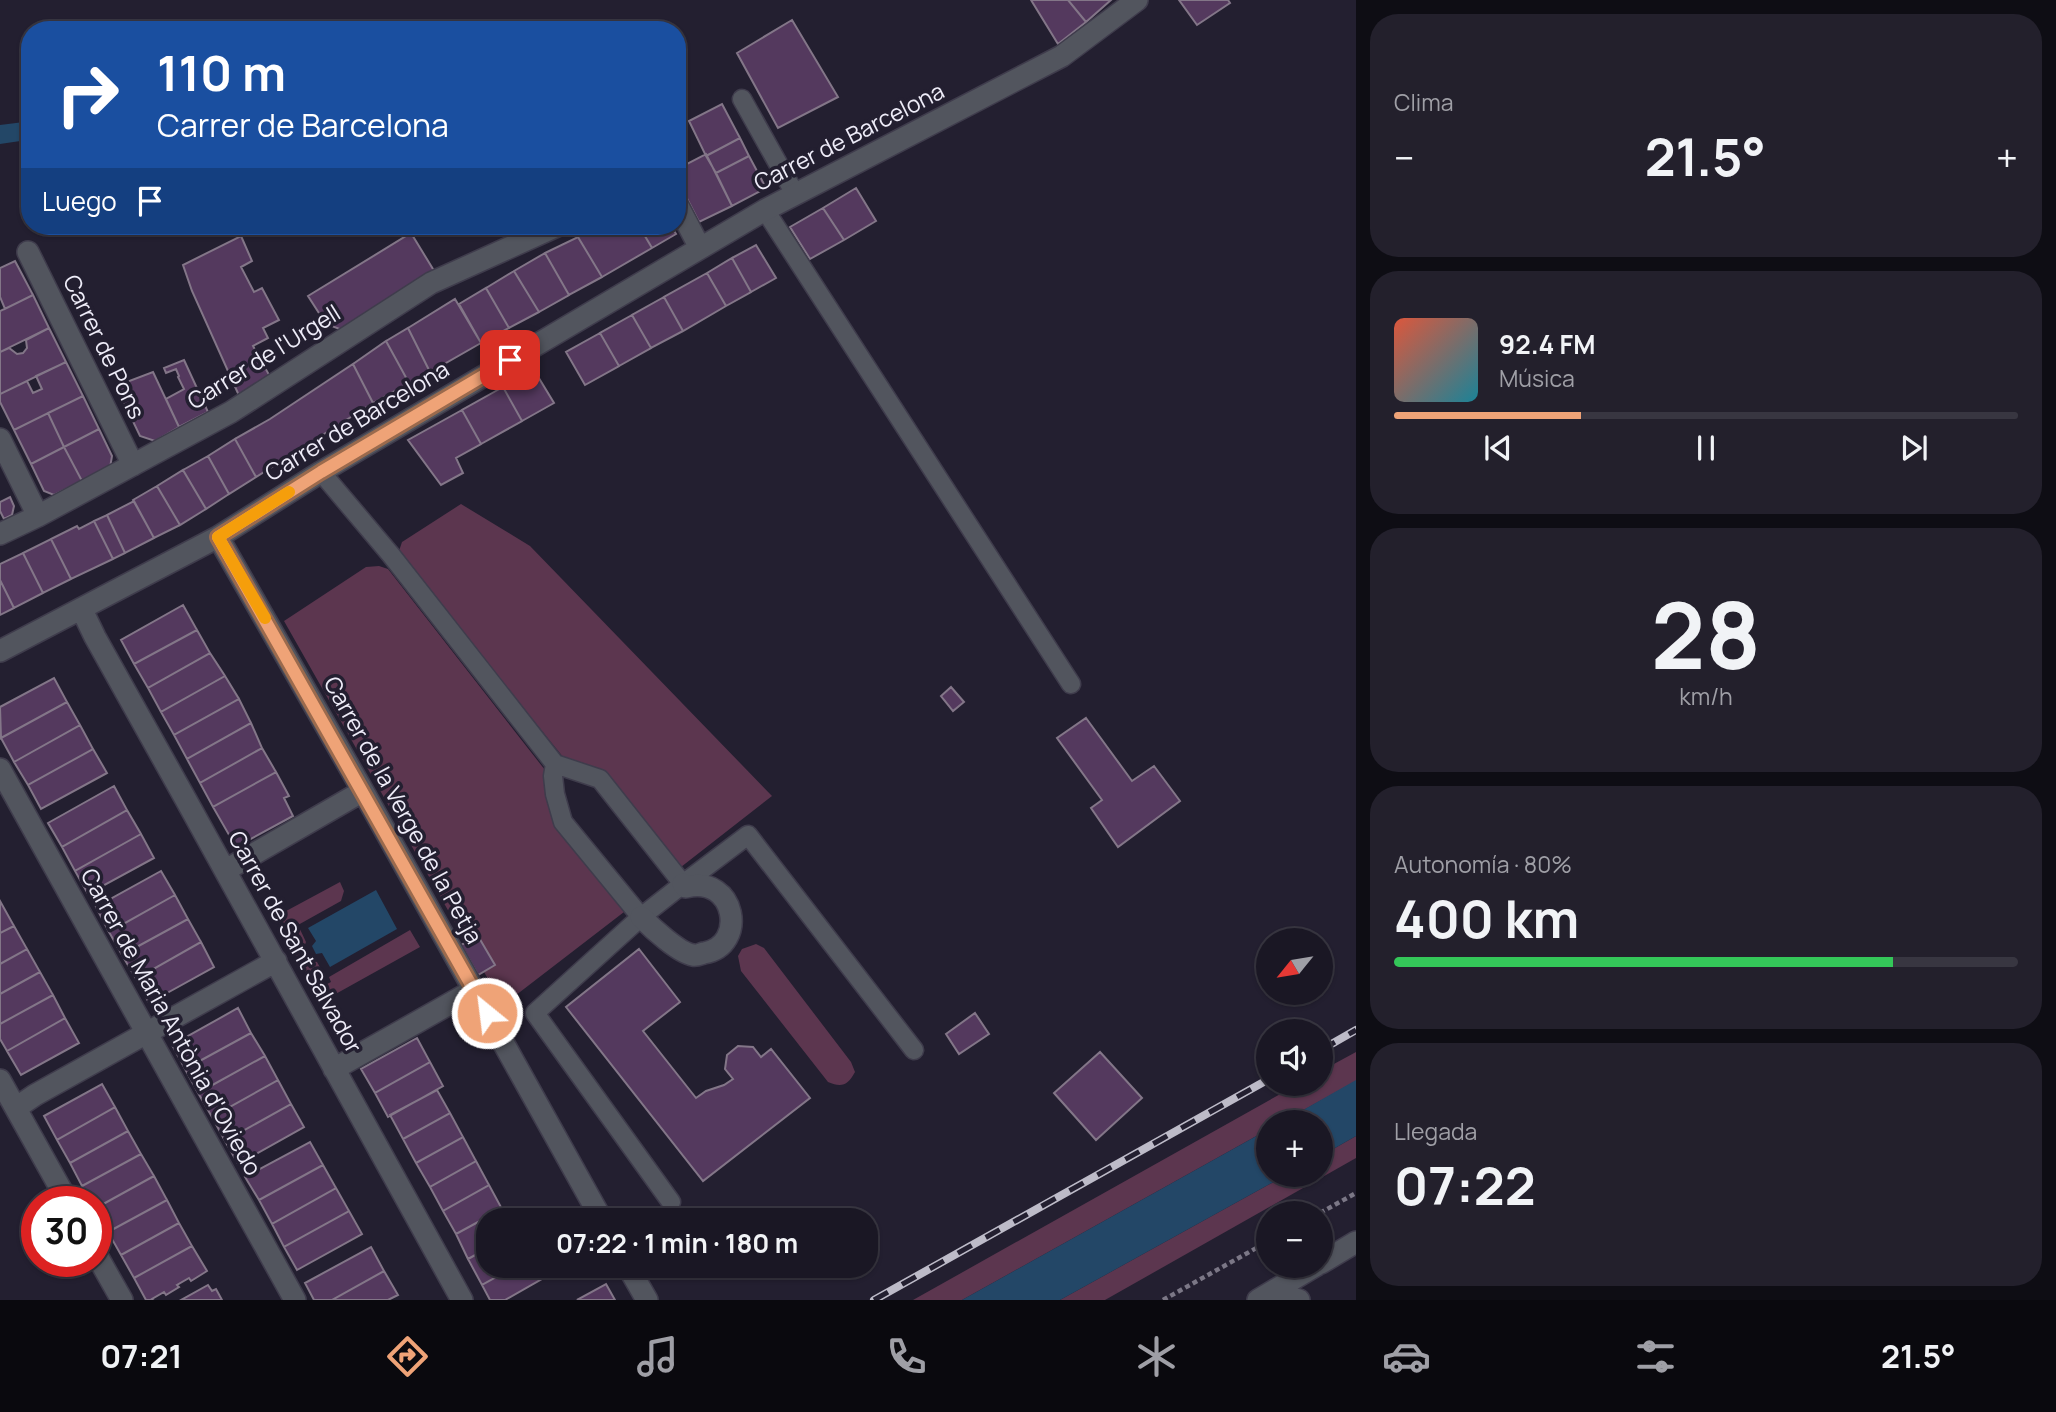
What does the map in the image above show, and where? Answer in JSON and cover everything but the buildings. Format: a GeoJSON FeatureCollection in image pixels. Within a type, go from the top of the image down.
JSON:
{"type":"FeatureCollection","features":[{"type":"Feature","properties":{"kind":"street","name":"Carrer de Barcelona"},"geometry":{"type":"LineString","coordinates":[[0,651],[218,537],[321,472],[765,210],[1062,56],[1138,0]]}},
{"type":"Feature","properties":{"kind":"street"},"geometry":{"type":"LineString","coordinates":[[686,221],[700,248]]}},
{"type":"Feature","properties":{"kind":"street","name":"Carrer de l'Urgell"},"geometry":{"type":"LineString","coordinates":[[0,534],[231,412],[431,283],[537,235]]}},
{"type":"Feature","properties":{"kind":"street","name":"Carrer de Pons"},"geometry":{"type":"LineString","coordinates":[[28,252],[133,465]]}},
{"type":"Feature","properties":{"kind":"street"},"geometry":{"type":"LineString","coordinates":[[0,439],[38,516]]}},
{"type":"Feature","properties":{"kind":"street","name":"Carrer de la Verge de la Petja"},"geometry":{"type":"LineString","coordinates":[[218,537],[595,1208]]}},
{"type":"Feature","properties":{"kind":"street","name":"Carrer de Sant Salvador"},"geometry":{"type":"LineString","coordinates":[[82,610],[462,1300]]}},
{"type":"Feature","properties":{"kind":"street","name":"Carrer de Maria Antònia d'Oviedo"},"geometry":{"type":"LineString","coordinates":[[0,769],[295,1300]]}},
{"type":"Feature","properties":{"kind":"street"},"geometry":{"type":"LineString","coordinates":[[226,870],[363,792]]}},
{"type":"Feature","properties":{"kind":"street"},"geometry":{"type":"LineString","coordinates":[[641,918],[670,943],[693,955],[710,952],[723,943],[730,929],[732,914],[725,898],[710,887],[694,884],[685,887],[683,884]]}},
{"type":"Feature","properties":{"kind":"street"},"geometry":{"type":"LineString","coordinates":[[16,1108],[276,961]]}},
{"type":"Feature","properties":{"kind":"street"},"geometry":{"type":"LineString","coordinates":[[334,1069],[474,990]]}},
{"type":"Feature","properties":{"kind":"street"},"geometry":{"type":"LineString","coordinates":[[0,1080],[59,1186]]}},
{"type":"Feature","properties":{"kind":"street"},"geometry":{"type":"LineString","coordinates":[[1333,1256],[1356,1242]]}},
{"type":"Feature","properties":{"kind":"street"},"geometry":{"type":"LineString","coordinates":[[108,1277],[121,1300]]}},
{"type":"Feature","properties":{"kind":"street"},"geometry":{"type":"LineString","coordinates":[[634,1278],[647,1300]]}},
{"type":"Feature","properties":{"kind":"street"},"geometry":{"type":"LineString","coordinates":[[1259,1300],[1296,1278]]}},
{"type":"Feature","properties":{"kind":"street"},"geometry":{"type":"LineString","coordinates":[[1259,1300],[1284,1296],[1299,1300]]}},
{"type":"Feature","properties":{"kind":"lane"},"geometry":{"type":"LineString","coordinates":[[742,99],[795,194]]}},
{"type":"Feature","properties":{"kind":"lane"},"geometry":{"type":"LineString","coordinates":[[765,210],[1071,684]]}},
{"type":"Feature","properties":{"kind":"lane"},"geometry":{"type":"LineString","coordinates":[[321,472],[391,555],[555,764],[600,779],[683,884]]}},
{"type":"Feature","properties":{"kind":"lane"},"geometry":{"type":"LineString","coordinates":[[555,764],[555,794],[563,822],[641,918]]}},
{"type":"Feature","properties":{"kind":"lane"},"geometry":{"type":"LineString","coordinates":[[671,1202],[535,1013],[641,918],[748,835],[914,1050]]}},
{"type":"Feature","properties":{"kind":"path"},"geometry":{"type":"LineString","coordinates":[[1333,1206],[1356,1193]]}},
{"type":"Feature","properties":{"kind":"path"},"geometry":{"type":"LineString","coordinates":[[1163,1300],[1256,1248]]}},
{"type":"Feature","properties":{"kind":"shaded area"},"geometry":{"type":"Polygon","coordinates":[[[461,504],[530,546],[772,796],[681,867],[614,782],[563,757],[398,554],[402,542],[461,504]]]}},
{"type":"Feature","properties":{"kind":"shaded area"},"geometry":{"type":"Polygon","coordinates":[[[379,566],[388,569],[545,770],[563,833],[624,912],[503,1005],[484,972],[495,965],[478,936],[466,942],[284,621],[366,567],[379,566]]]}},
{"type":"Feature","properties":{"kind":"shaded area"},"geometry":{"type":"Polygon","coordinates":[[[340,882],[344,891],[341,901],[298,925],[306,942],[306,955],[317,962],[322,971],[309,979],[275,917],[340,882]]]}},
{"type":"Feature","properties":{"kind":"shaded area"},"geometry":{"type":"Polygon","coordinates":[[[410,930],[420,947],[332,996],[325,985],[331,982],[329,977],[410,930]]]}},
{"type":"Feature","properties":{"kind":"shaded area"},"geometry":{"type":"Polygon","coordinates":[[[756,944],[764,948],[851,1062],[855,1072],[850,1080],[841,1085],[828,1082],[741,971],[738,956],[742,949],[756,944]]]}},
{"type":"Feature","properties":{"kind":"shaded area"},"geometry":{"type":"Polygon","coordinates":[[[1356,1052],[1356,1081],[1333,1094],[1333,1064],[1356,1052]]]}},
{"type":"Feature","properties":{"kind":"shaded area"},"geometry":{"type":"Polygon","coordinates":[[[1277,1096],[1329,1096],[1304,1110],[1256,1110],[1256,1136],[962,1300],[913,1300],[1277,1096]]]}},
{"type":"Feature","properties":{"kind":"shaded area"},"geometry":{"type":"Polygon","coordinates":[[[1356,1136],[1356,1158],[1333,1171],[1333,1149],[1356,1136]]]}},
{"type":"Feature","properties":{"kind":"shaded area"},"geometry":{"type":"Polygon","coordinates":[[[1264,1187],[1305,1187],[1280,1201],[1256,1201],[1256,1215],[1105,1300],[1060,1300],[1264,1187]]]}},
{"type":"Feature","properties":{"kind":"water"},"geometry":{"type":"Polygon","coordinates":[[[21,122],[21,141],[0,144],[0,125],[21,122]]]}},
{"type":"Feature","properties":{"kind":"water"},"geometry":{"type":"Polygon","coordinates":[[[376,890],[397,929],[330,967],[322,953],[316,954],[312,946],[316,941],[308,928],[376,890]]]}},
{"type":"Feature","properties":{"kind":"water"},"geometry":{"type":"Polygon","coordinates":[[[1356,1080],[1356,1136],[1333,1149],[1333,1110],[1303,1110],[1328,1096],[1333,1096],[1333,1093],[1356,1080]]]}},
{"type":"Feature","properties":{"kind":"water"},"geometry":{"type":"Polygon","coordinates":[[[1256,1136],[1256,1187],[1264,1187],[1060,1300],[962,1300],[1256,1136]]]}},
{"type":"Feature","properties":{"kind":"railway"},"geometry":{"type":"LineString","coordinates":[[1333,1043],[1356,1030]]}},
{"type":"Feature","properties":{"kind":"railway"},"geometry":{"type":"LineString","coordinates":[[874,1300],[1256,1086]]}},
{"type":"Feature","properties":{"kind":"slow traffic"},"geometry":{"type":"LineString","coordinates":[[265,618],[218,537],[289,492]]}},
{"type":"Feature","properties":{"kind":"route"},"geometry":{"type":"LineString","coordinates":[[487,1013],[218,537],[321,472],[510,360]]}}]}
